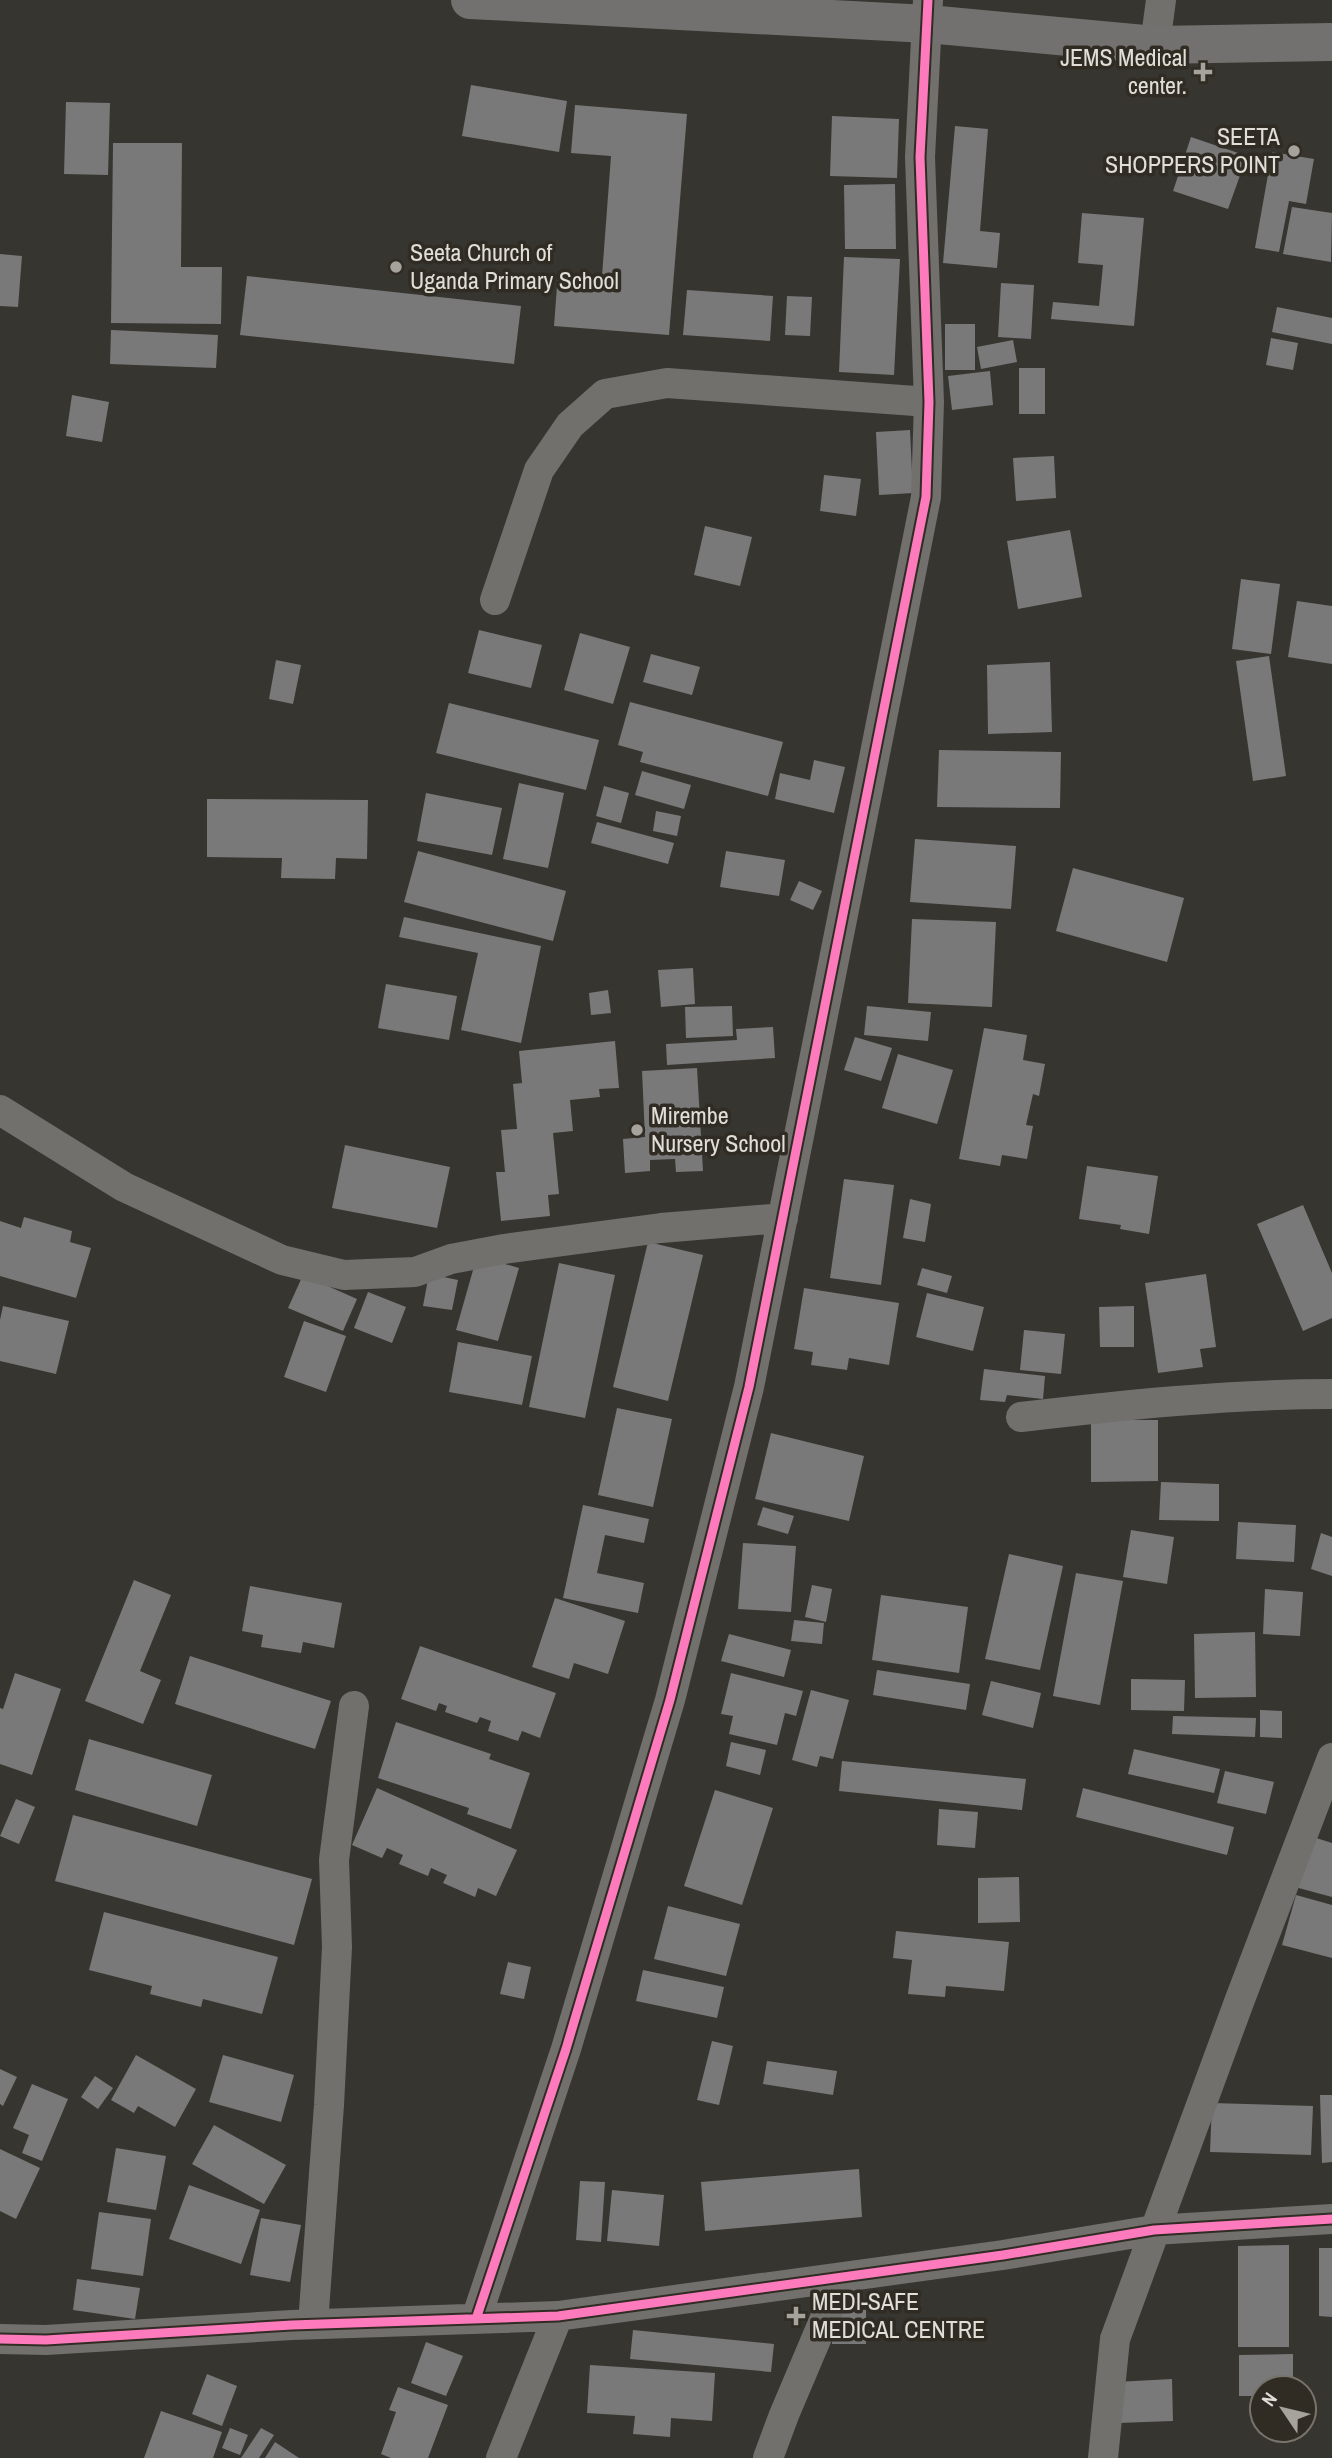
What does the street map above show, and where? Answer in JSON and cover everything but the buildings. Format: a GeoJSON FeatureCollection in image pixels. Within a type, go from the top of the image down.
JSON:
{"type":"FeatureCollection","features":[{"type":"Feature","properties":{"kind":"main road"},"geometry":{"type":"LineString","coordinates":[[470,0],[928,12],[1155,45],[1332,42]]}},
{"type":"Feature","properties":{"kind":"street"},"geometry":{"type":"LineString","coordinates":[[1155,45],[1161,0]]}},
{"type":"Feature","properties":{"kind":"street"},"geometry":{"type":"LineString","coordinates":[[476,2319],[566,2049],[670,1700],[749,1387],[926,497],[929,402],[920,157],[928,12]]}},
{"type":"Feature","properties":{"kind":"street"},"geometry":{"type":"LineString","coordinates":[[495,600],[539,470],[570,425],[605,394],[667,383],[929,402]]}},
{"type":"Feature","properties":{"kind":"street"},"geometry":{"type":"LineString","coordinates":[[0,1110],[124,1186],[282,1259],[344,1275],[415,1272],[451,1259],[504,1249],[662,1228],[783,1218]]}},
{"type":"Feature","properties":{"kind":"street"},"geometry":{"type":"LineString","coordinates":[[1021,1417],[1148,1403],[1246,1396],[1332,1394]]}},
{"type":"Feature","properties":{"kind":"street"},"geometry":{"type":"LineString","coordinates":[[313,2324],[329,2105],[335,1973],[334,1860],[354,1706]]}},
{"type":"Feature","properties":{"kind":"street"},"geometry":{"type":"LineString","coordinates":[[1103,2458],[1115,2339],[1332,1758]]}},
{"type":"Feature","properties":{"kind":"street"},"geometry":{"type":"LineString","coordinates":[[0,2339],[46,2340],[313,2324],[558,2316],[1003,2255],[1154,2230],[1332,2218]]}},
{"type":"Feature","properties":{"kind":"street"},"geometry":{"type":"LineString","coordinates":[[768,2458],[842,2278]]}},
{"type":"Feature","properties":{"kind":"street"},"geometry":{"type":"LineString","coordinates":[[501,2458],[558,2316]]}},
{"type":"Feature","properties":{"kind":"cycle path"},"geometry":{"type":"LineString","coordinates":[[476,2319],[566,2049],[670,1700],[749,1387],[926,497],[929,402],[920,157],[928,0]]}},
{"type":"Feature","properties":{"kind":"cycle path"},"geometry":{"type":"LineString","coordinates":[[0,2339],[46,2340],[292,2325],[558,2316],[1003,2255],[1154,2230],[1332,2219]]}},
{"type":"Feature","properties":{"kind":"place","name":"JEMS Medical center."},"geometry":{"type":"Point","coordinates":[1203,72]}},
{"type":"Feature","properties":{"kind":"place","name":"SEETA SHOPPERS POINT"},"geometry":{"type":"Point","coordinates":[1294,151]}},
{"type":"Feature","properties":{"kind":"place","name":"Seeta Church of Uganda Primary School"},"geometry":{"type":"Point","coordinates":[396,267]}},
{"type":"Feature","properties":{"kind":"place","name":"Mirembe Nursery School"},"geometry":{"type":"Point","coordinates":[637,1130]}},
{"type":"Feature","properties":{"kind":"place","name":"MEDI-SAFE MEDICAL CENTRE"},"geometry":{"type":"Point","coordinates":[796,2316]}}]}
